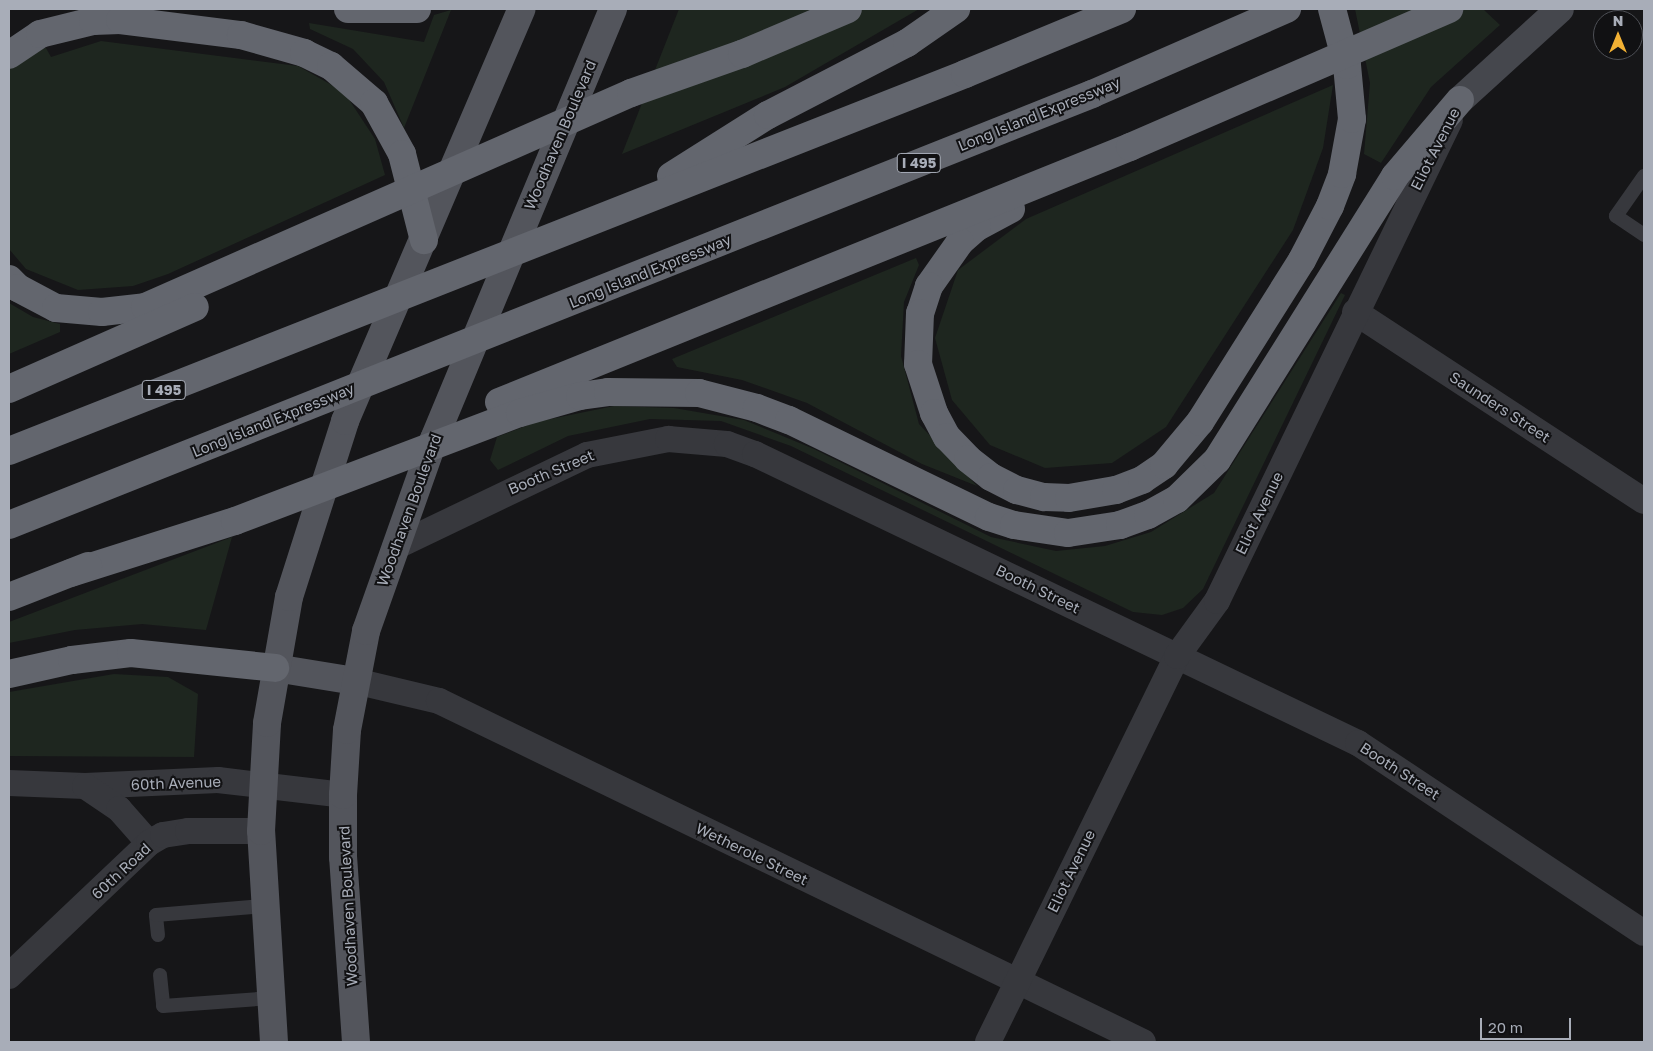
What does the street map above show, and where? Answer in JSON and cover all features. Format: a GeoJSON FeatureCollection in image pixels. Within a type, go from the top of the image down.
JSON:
{"type":"FeatureCollection","features":[{"type":"Feature","properties":{"kind":"highway"},"geometry":{"type":"LineString","coordinates":[[348,9],[417,9]]}},
{"type":"Feature","properties":{"kind":"highway"},"geometry":{"type":"LineString","coordinates":[[9,388],[361,223],[631,93],[742,54],[848,9]]}},
{"type":"Feature","properties":{"kind":"highway"},"geometry":{"type":"LineString","coordinates":[[608,214],[768,116],[908,43],[956,9]]}},
{"type":"Feature","properties":{"kind":"highway","name":"I 495"},"geometry":{"type":"LineString","coordinates":[[9,451],[1122,9]]}},
{"type":"Feature","properties":{"kind":"highway"},"geometry":{"type":"LineString","coordinates":[[1130,147],[977,228],[960,242],[944,263],[929,286],[920,313],[918,364],[934,414],[947,437],[968,459],[991,477],[1017,490],[1044,497],[1069,498],[1116,490],[1142,480],[1164,465],[1200,422],[1317,233],[1342,174],[1352,119],[1345,57],[1332,9]]}},
{"type":"Feature","properties":{"kind":"highway"},"geometry":{"type":"LineString","coordinates":[[9,597],[241,511],[524,402],[1279,84],[1449,9]]}},
{"type":"Feature","properties":{"kind":"highway","name":"Long Island Expressway"},"geometry":{"type":"LineString","coordinates":[[9,525],[1092,94],[1280,12]]}},
{"type":"Feature","properties":{"kind":"highway"},"geometry":{"type":"LineString","coordinates":[[9,56],[40,34],[93,21],[120,20],[241,35],[304,53],[332,66],[374,103],[402,154],[424,240]]}},
{"type":"Feature","properties":{"kind":"highway"},"geometry":{"type":"LineString","coordinates":[[524,402],[608,392],[698,393],[789,420],[989,517],[1014,526],[1068,533],[1120,525],[1148,515],[1177,499],[1217,460],[1395,176],[1460,100]]}},
{"type":"Feature","properties":{"kind":"highway"},"geometry":{"type":"LineString","coordinates":[[9,279],[50,304],[70,310],[102,312],[145,306],[361,223]]}},
{"type":"Feature","properties":{"kind":"highway"},"geometry":{"type":"LineString","coordinates":[[9,674],[72,660],[131,653],[275,668]]}},
{"type":"Feature","properties":{"kind":"main road"},"geometry":{"type":"LineString","coordinates":[[274,1042],[264,906],[261,831],[263,785],[275,668],[289,598],[324,481],[345,421],[522,9]]}},
{"type":"Feature","properties":{"kind":"main road","name":"Woodhaven Boulevard"},"geometry":{"type":"LineString","coordinates":[[356,1042],[343,857],[343,795],[347,730],[366,631],[434,439],[613,9]]}},
{"type":"Feature","properties":{"kind":"main road","name":"Eliot Avenue"},"geometry":{"type":"LineString","coordinates":[[1460,100],[1560,9]]}},
{"type":"Feature","properties":{"kind":"main road"},"geometry":{"type":"LineString","coordinates":[[275,668],[355,681]]}},
{"type":"Feature","properties":{"kind":"street","name":"Eliot Avenue"},"geometry":{"type":"LineString","coordinates":[[988,1042],[1177,656],[1217,601],[1355,312],[1460,100]]}},
{"type":"Feature","properties":{"kind":"street","name":"Saunders Street"},"geometry":{"type":"LineString","coordinates":[[1355,312],[1644,502]]}},
{"type":"Feature","properties":{"kind":"street","name":"Booth Street"},"geometry":{"type":"LineString","coordinates":[[395,547],[587,455],[648,441],[697,440],[727,444],[755,454],[1358,743],[1644,933]]}},
{"type":"Feature","properties":{"kind":"street","name":"Wetherole Street"},"geometry":{"type":"LineString","coordinates":[[355,681],[439,701],[1017,984],[1143,1042]]}},
{"type":"Feature","properties":{"kind":"street","name":"60th Avenue"},"geometry":{"type":"LineString","coordinates":[[9,783],[85,786],[218,780],[343,795]]}},
{"type":"Feature","properties":{"kind":"street"},"geometry":{"type":"LineString","coordinates":[[85,786],[119,809],[150,843]]}},
{"type":"Feature","properties":{"kind":"street","name":"60th Road"},"geometry":{"type":"LineString","coordinates":[[11,968],[150,843],[163,835],[188,831],[261,831]]}},
{"type":"Feature","properties":{"kind":"lane"},"geometry":{"type":"LineString","coordinates":[[1644,176],[1616,216],[1644,235]]}},
{"type":"Feature","properties":{"kind":"lane"},"geometry":{"type":"LineString","coordinates":[[158,935],[156,915],[264,906]]}},
{"type":"Feature","properties":{"kind":"lane"},"geometry":{"type":"LineString","coordinates":[[160,974],[163,1006],[271,998]]}},
{"type":"Feature","properties":{"kind":"shaded area"},"geometry":{"type":"Polygon","coordinates":[[[679,9],[919,9],[785,87],[622,154],[679,9]]]}},
{"type":"Feature","properties":{"kind":"shaded area"},"geometry":{"type":"Polygon","coordinates":[[[1355,9],[1483,9],[1500,25],[1431,87],[1381,163],[1364,154],[1370,83],[1355,9]]]}},
{"type":"Feature","properties":{"kind":"shaded area"},"geometry":{"type":"Polygon","coordinates":[[[451,10],[404,128],[384,82],[353,49],[310,29],[309,23],[424,42],[434,15],[451,10]]]}},
{"type":"Feature","properties":{"kind":"shaded area"},"geometry":{"type":"Polygon","coordinates":[[[101,41],[298,66],[344,92],[375,139],[385,175],[168,274],[133,286],[78,290],[26,269],[9,249],[9,69],[34,49],[46,48],[51,57],[101,41]]]}},
{"type":"Feature","properties":{"kind":"shaded area"},"geometry":{"type":"Polygon","coordinates":[[[1333,85],[1323,148],[1293,230],[1166,427],[1112,463],[1045,468],[990,445],[952,400],[935,338],[958,270],[1026,219],[1333,85]]]}},
{"type":"Feature","properties":{"kind":"shaded area"},"geometry":{"type":"Polygon","coordinates":[[[916,258],[919,265],[904,302],[901,356],[919,424],[977,486],[922,464],[807,403],[742,380],[677,367],[672,359],[916,258]]]}},
{"type":"Feature","properties":{"kind":"shaded area"},"geometry":{"type":"Polygon","coordinates":[[[1341,293],[1345,295],[1203,589],[1183,608],[1162,615],[1133,612],[791,446],[721,421],[650,419],[568,436],[498,470],[490,460],[497,437],[536,422],[614,406],[674,408],[744,420],[814,449],[991,537],[1056,551],[1105,546],[1151,532],[1214,493],[1341,293]]]}},
{"type":"Feature","properties":{"kind":"shaded area"},"geometry":{"type":"Polygon","coordinates":[[[9,303],[33,317],[60,324],[60,332],[9,354],[9,303]]]}},
{"type":"Feature","properties":{"kind":"shaded area"},"geometry":{"type":"Polygon","coordinates":[[[232,537],[206,630],[142,624],[75,630],[9,643],[9,622],[232,537]]]}},
{"type":"Feature","properties":{"kind":"shaded area"},"geometry":{"type":"Polygon","coordinates":[[[114,674],[168,677],[198,694],[194,757],[9,756],[9,692],[114,674]]]}}]}
